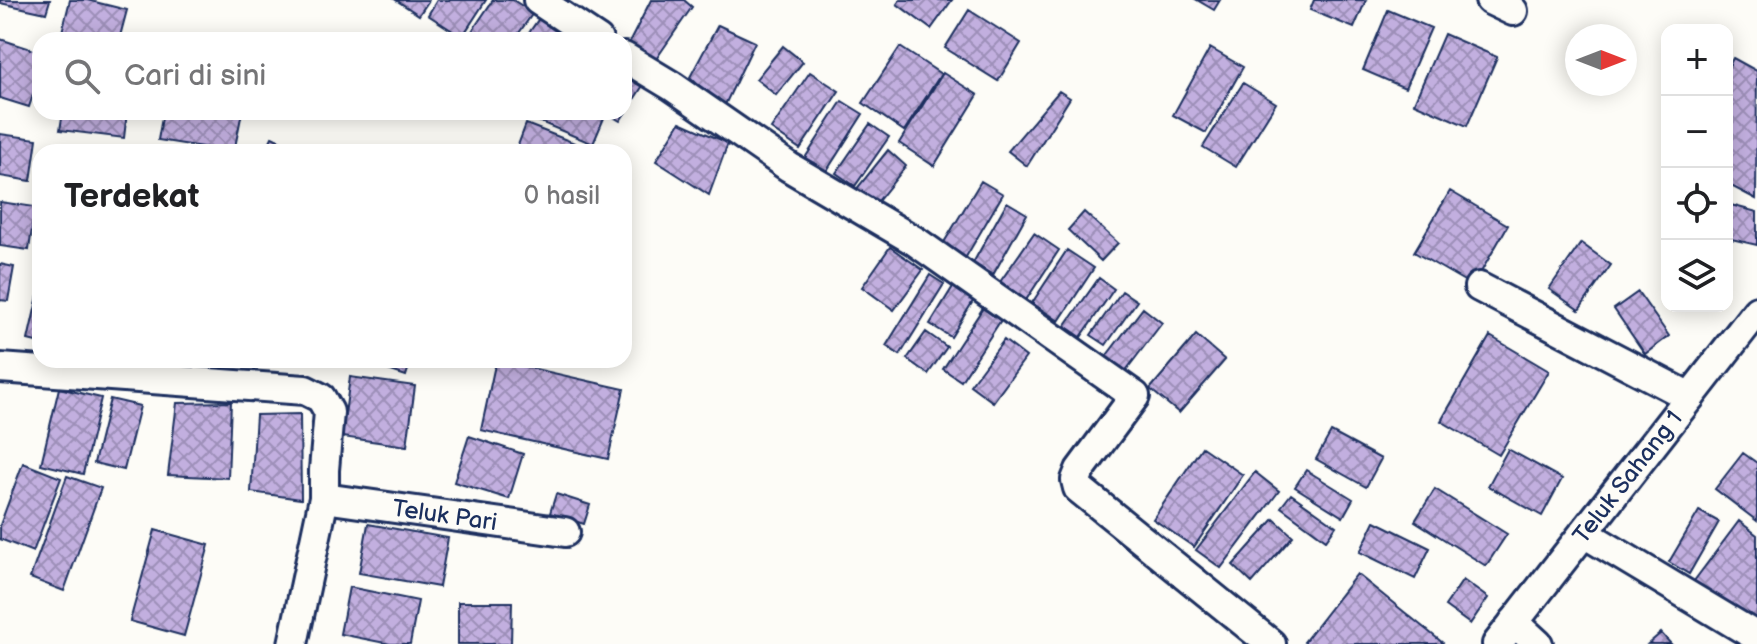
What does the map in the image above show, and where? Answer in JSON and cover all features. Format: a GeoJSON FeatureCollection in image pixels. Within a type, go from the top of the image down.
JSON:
{"type":"FeatureCollection","features":[{"type":"Feature","properties":{"kind":"street"},"geometry":{"type":"LineString","coordinates":[[538,0],[586,32]]}},
{"type":"Feature","properties":{"kind":"street"},"geometry":{"type":"LineString","coordinates":[[632,62],[789,167],[915,241],[1135,396],[1080,470],[1076,480],[1078,488],[1271,644]]}},
{"type":"Feature","properties":{"kind":"street"},"geometry":{"type":"LineString","coordinates":[[1479,287],[1690,397]]}},
{"type":"Feature","properties":{"kind":"street","name":"Teluk Sahang 1"},"geometry":{"type":"LineString","coordinates":[[1505,633],[1757,311]]}},
{"type":"Feature","properties":{"kind":"street"},"geometry":{"type":"LineString","coordinates":[[0,368],[305,390],[321,398],[329,412],[324,498],[293,644]]}},
{"type":"Feature","properties":{"kind":"street","name":"Teluk Pari"},"geometry":{"type":"LineString","coordinates":[[324,498],[565,532]]}},
{"type":"Feature","properties":{"kind":"street"},"geometry":{"type":"LineString","coordinates":[[1584,533],[1757,637]]}},
{"type":"Feature","properties":{"kind":"street"},"geometry":{"type":"LineString","coordinates":[[1505,633],[1538,644]]}},
{"type":"Feature","properties":{"kind":"building"},"geometry":{"type":"Polygon","coordinates":[[[0,0],[50,0],[46,13],[0,3],[0,0]]]}},
{"type":"Feature","properties":{"kind":"building"},"geometry":{"type":"Polygon","coordinates":[[[70,0],[87,0],[127,10],[121,32],[62,32],[70,0]]]}},
{"type":"Feature","properties":{"kind":"building"},"geometry":{"type":"Polygon","coordinates":[[[396,0],[429,0],[419,15],[396,0]]]}},
{"type":"Feature","properties":{"kind":"building"},"geometry":{"type":"Polygon","coordinates":[[[437,0],[486,0],[465,32],[454,32],[428,15],[437,0]]]}},
{"type":"Feature","properties":{"kind":"building"},"geometry":{"type":"Polygon","coordinates":[[[493,0],[513,0],[533,13],[520,32],[471,32],[493,0]]]}},
{"type":"Feature","properties":{"kind":"building"},"geometry":{"type":"Polygon","coordinates":[[[651,0],[684,0],[692,7],[652,65],[632,53],[632,37],[651,0]]]}},
{"type":"Feature","properties":{"kind":"building"},"geometry":{"type":"Polygon","coordinates":[[[900,0],[952,0],[931,29],[897,4],[900,0]]]}},
{"type":"Feature","properties":{"kind":"building"},"geometry":{"type":"Polygon","coordinates":[[[1197,0],[1220,0],[1214,10],[1197,0]]]}},
{"type":"Feature","properties":{"kind":"building"},"geometry":{"type":"Polygon","coordinates":[[[1314,0],[1366,0],[1354,28],[1310,10],[1314,0]]]}},
{"type":"Feature","properties":{"kind":"building"},"geometry":{"type":"Polygon","coordinates":[[[969,10],[1021,43],[998,81],[945,48],[969,10]]]}},
{"type":"Feature","properties":{"kind":"building"},"geometry":{"type":"Polygon","coordinates":[[[1388,10],[1431,28],[1405,88],[1363,70],[1388,10]]]}},
{"type":"Feature","properties":{"kind":"building"},"geometry":{"type":"Polygon","coordinates":[[[540,17],[562,32],[530,32],[540,17]]]}},
{"type":"Feature","properties":{"kind":"building"},"geometry":{"type":"Polygon","coordinates":[[[718,25],[755,42],[723,109],[690,77],[718,25]]]}},
{"type":"Feature","properties":{"kind":"building"},"geometry":{"type":"Polygon","coordinates":[[[1444,34],[1497,57],[1467,126],[1414,103],[1444,34]]]}},
{"type":"Feature","properties":{"kind":"building"},"geometry":{"type":"Polygon","coordinates":[[[0,39],[32,49],[32,98],[29,107],[0,98],[0,39]]]}},
{"type":"Feature","properties":{"kind":"building"},"geometry":{"type":"Polygon","coordinates":[[[783,46],[803,62],[776,95],[756,79],[783,46]]]}},
{"type":"Feature","properties":{"kind":"building"},"geometry":{"type":"Polygon","coordinates":[[[900,47],[941,74],[904,131],[863,103],[900,47]]]}},
{"type":"Feature","properties":{"kind":"building"},"geometry":{"type":"Polygon","coordinates":[[[1210,48],[1243,67],[1206,133],[1173,115],[1210,48]]]}},
{"type":"Feature","properties":{"kind":"building"},"geometry":{"type":"Polygon","coordinates":[[[1733,58],[1757,71],[1756,199],[1733,187],[1733,58]]]}},
{"type":"Feature","properties":{"kind":"building"},"geometry":{"type":"Polygon","coordinates":[[[810,72],[839,91],[800,149],[771,129],[810,72]]]}},
{"type":"Feature","properties":{"kind":"building"},"geometry":{"type":"Polygon","coordinates":[[[943,73],[978,95],[934,166],[899,143],[943,73]]]}},
{"type":"Feature","properties":{"kind":"building"},"geometry":{"type":"Polygon","coordinates":[[[632,81],[642,87],[632,102],[632,81]]]}},
{"type":"Feature","properties":{"kind":"building"},"geometry":{"type":"Polygon","coordinates":[[[1243,83],[1276,103],[1236,167],[1203,147],[1243,83]]]}},
{"type":"Feature","properties":{"kind":"building"},"geometry":{"type":"Polygon","coordinates":[[[1059,91],[1070,98],[1027,166],[1008,151],[1059,91]]]}},
{"type":"Feature","properties":{"kind":"building"},"geometry":{"type":"Polygon","coordinates":[[[842,101],[863,114],[824,175],[803,161],[842,101]]]}},
{"type":"Feature","properties":{"kind":"building"},"geometry":{"type":"Polygon","coordinates":[[[62,120],[126,120],[124,138],[60,130],[62,120]]]}},
{"type":"Feature","properties":{"kind":"building"},"geometry":{"type":"Polygon","coordinates":[[[162,120],[240,120],[236,144],[183,144],[158,140],[162,120]]]}},
{"type":"Feature","properties":{"kind":"building"},"geometry":{"type":"Polygon","coordinates":[[[536,120],[603,120],[593,144],[536,120]]]}},
{"type":"Feature","properties":{"kind":"building"},"geometry":{"type":"Polygon","coordinates":[[[680,122],[728,143],[709,195],[656,161],[680,122]]]}},
{"type":"Feature","properties":{"kind":"building"},"geometry":{"type":"Polygon","coordinates":[[[526,124],[577,144],[518,144],[526,124]]]}},
{"type":"Feature","properties":{"kind":"building"},"geometry":{"type":"Polygon","coordinates":[[[870,124],[889,137],[855,186],[836,173],[870,124]]]}},
{"type":"Feature","properties":{"kind":"building"},"geometry":{"type":"Polygon","coordinates":[[[0,134],[37,139],[36,144],[32,144],[31,181],[0,176],[0,134]]]}},
{"type":"Feature","properties":{"kind":"building"},"geometry":{"type":"Polygon","coordinates":[[[272,137],[287,144],[269,144],[272,137]]]}},
{"type":"Feature","properties":{"kind":"building"},"geometry":{"type":"Polygon","coordinates":[[[888,150],[906,166],[874,206],[855,191],[888,150]]]}},
{"type":"Feature","properties":{"kind":"building"},"geometry":{"type":"Polygon","coordinates":[[[981,181],[1003,194],[963,262],[940,249],[981,181]]]}},
{"type":"Feature","properties":{"kind":"building"},"geometry":{"type":"Polygon","coordinates":[[[1450,191],[1508,225],[1473,286],[1414,252],[1450,191]]]}},
{"type":"Feature","properties":{"kind":"building"},"geometry":{"type":"Polygon","coordinates":[[[0,202],[32,207],[29,250],[0,246],[0,202]]]}},
{"type":"Feature","properties":{"kind":"building"},"geometry":{"type":"Polygon","coordinates":[[[1007,202],[1027,214],[993,275],[973,263],[1007,202]]]}},
{"type":"Feature","properties":{"kind":"building"},"geometry":{"type":"Polygon","coordinates":[[[1733,206],[1757,212],[1757,245],[1733,239],[1733,206]]]}},
{"type":"Feature","properties":{"kind":"building"},"geometry":{"type":"Polygon","coordinates":[[[1084,212],[1118,243],[1101,261],[1068,230],[1084,212]]]}},
{"type":"Feature","properties":{"kind":"building"},"geometry":{"type":"Polygon","coordinates":[[[1034,233],[1059,250],[1026,300],[1000,282],[1034,233]]]}},
{"type":"Feature","properties":{"kind":"building"},"geometry":{"type":"Polygon","coordinates":[[[1581,243],[1611,265],[1579,310],[1549,289],[1581,243]]]}},
{"type":"Feature","properties":{"kind":"building"},"geometry":{"type":"Polygon","coordinates":[[[890,247],[923,270],[894,310],[862,287],[890,247]]]}},
{"type":"Feature","properties":{"kind":"building"},"geometry":{"type":"Polygon","coordinates":[[[1067,250],[1094,268],[1059,321],[1032,303],[1067,250]]]}},
{"type":"Feature","properties":{"kind":"building"},"geometry":{"type":"Polygon","coordinates":[[[0,264],[14,267],[8,301],[0,300],[0,264]]]}},
{"type":"Feature","properties":{"kind":"building"},"geometry":{"type":"Polygon","coordinates":[[[930,275],[944,284],[900,355],[886,346],[930,275]]]}},
{"type":"Feature","properties":{"kind":"building"},"geometry":{"type":"Polygon","coordinates":[[[1099,278],[1114,289],[1081,337],[1065,326],[1099,278]]]}},
{"type":"Feature","properties":{"kind":"building"},"geometry":{"type":"Polygon","coordinates":[[[954,285],[975,298],[951,337],[930,324],[954,285]]]}},
{"type":"Feature","properties":{"kind":"building"},"geometry":{"type":"Polygon","coordinates":[[[1122,291],[1137,301],[1106,345],[1091,335],[1122,291]]]}},
{"type":"Feature","properties":{"kind":"building"},"geometry":{"type":"Polygon","coordinates":[[[1638,292],[1669,336],[1645,354],[1614,309],[1638,292]]]}},
{"type":"Feature","properties":{"kind":"building"},"geometry":{"type":"Polygon","coordinates":[[[983,308],[1001,320],[961,381],[943,369],[983,308]]]}},
{"type":"Feature","properties":{"kind":"building"},"geometry":{"type":"Polygon","coordinates":[[[1143,308],[1162,323],[1124,373],[1104,359],[1143,308]]]}},
{"type":"Feature","properties":{"kind":"building"},"geometry":{"type":"Polygon","coordinates":[[[926,332],[947,347],[928,374],[907,359],[926,332]]]}},
{"type":"Feature","properties":{"kind":"building"},"geometry":{"type":"Polygon","coordinates":[[[1196,335],[1225,360],[1179,413],[1150,389],[1196,335]]]}},
{"type":"Feature","properties":{"kind":"building"},"geometry":{"type":"Polygon","coordinates":[[[1490,336],[1549,371],[1499,455],[1441,421],[1490,336]]]}},
{"type":"Feature","properties":{"kind":"building"},"geometry":{"type":"Polygon","coordinates":[[[1004,340],[1026,357],[993,402],[970,385],[1004,340]]]}},
{"type":"Feature","properties":{"kind":"building"},"geometry":{"type":"Polygon","coordinates":[[[382,368],[408,368],[406,376],[382,368]]]}},
{"type":"Feature","properties":{"kind":"building"},"geometry":{"type":"Polygon","coordinates":[[[494,368],[531,368],[624,389],[608,459],[481,430],[494,368]]]}},
{"type":"Feature","properties":{"kind":"building"},"geometry":{"type":"Polygon","coordinates":[[[350,377],[415,386],[407,446],[342,437],[350,377]]]}},
{"type":"Feature","properties":{"kind":"building"},"geometry":{"type":"Polygon","coordinates":[[[59,388],[101,398],[83,474],[41,464],[59,388]]]}},
{"type":"Feature","properties":{"kind":"building"},"geometry":{"type":"Polygon","coordinates":[[[110,399],[140,406],[124,470],[94,463],[110,399]]]}},
{"type":"Feature","properties":{"kind":"building"},"geometry":{"type":"Polygon","coordinates":[[[231,402],[228,478],[168,475],[177,403],[231,402]]]}},
{"type":"Feature","properties":{"kind":"building"},"geometry":{"type":"Polygon","coordinates":[[[300,414],[301,499],[251,492],[256,415],[300,414]]]}},
{"type":"Feature","properties":{"kind":"building"},"geometry":{"type":"Polygon","coordinates":[[[1331,432],[1381,459],[1366,487],[1316,459],[1331,432]]]}},
{"type":"Feature","properties":{"kind":"building"},"geometry":{"type":"Polygon","coordinates":[[[469,436],[523,454],[509,499],[454,482],[469,436]]]}},
{"type":"Feature","properties":{"kind":"building"},"geometry":{"type":"Polygon","coordinates":[[[1202,447],[1243,475],[1194,547],[1153,519],[1202,447]]]}},
{"type":"Feature","properties":{"kind":"building"},"geometry":{"type":"Polygon","coordinates":[[[1508,449],[1562,479],[1542,516],[1488,486],[1508,449]]]}},
{"type":"Feature","properties":{"kind":"building"},"geometry":{"type":"Polygon","coordinates":[[[1743,453],[1757,463],[1757,521],[1715,489],[1743,453]]]}},
{"type":"Feature","properties":{"kind":"building"},"geometry":{"type":"Polygon","coordinates":[[[23,463],[61,478],[33,552],[0,539],[0,525],[23,463]]]}},
{"type":"Feature","properties":{"kind":"building"},"geometry":{"type":"Polygon","coordinates":[[[1306,470],[1353,499],[1343,517],[1295,487],[1306,470]]]}},
{"type":"Feature","properties":{"kind":"building"},"geometry":{"type":"Polygon","coordinates":[[[1255,472],[1279,491],[1221,568],[1196,550],[1255,472]]]}},
{"type":"Feature","properties":{"kind":"building"},"geometry":{"type":"Polygon","coordinates":[[[67,476],[101,488],[64,591],[30,578],[67,476]]]}},
{"type":"Feature","properties":{"kind":"building"},"geometry":{"type":"Polygon","coordinates":[[[1435,489],[1507,534],[1486,566],[1415,521],[1435,489]]]}},
{"type":"Feature","properties":{"kind":"building"},"geometry":{"type":"Polygon","coordinates":[[[556,494],[590,505],[584,524],[550,513],[556,494]]]}},
{"type":"Feature","properties":{"kind":"building"},"geometry":{"type":"Polygon","coordinates":[[[1291,494],[1336,526],[1326,540],[1281,507],[1291,494]]]}},
{"type":"Feature","properties":{"kind":"building"},"geometry":{"type":"Polygon","coordinates":[[[1699,511],[1719,522],[1689,574],[1669,562],[1699,511]]]}},
{"type":"Feature","properties":{"kind":"building"},"geometry":{"type":"Polygon","coordinates":[[[1274,519],[1293,536],[1252,583],[1233,565],[1274,519]]]}},
{"type":"Feature","properties":{"kind":"building"},"geometry":{"type":"Polygon","coordinates":[[[1375,521],[1430,548],[1415,579],[1360,552],[1375,521]]]}},
{"type":"Feature","properties":{"kind":"building"},"geometry":{"type":"Polygon","coordinates":[[[1739,521],[1757,535],[1757,629],[1694,581],[1739,521]]]}},
{"type":"Feature","properties":{"kind":"building"},"geometry":{"type":"Polygon","coordinates":[[[368,524],[448,538],[439,587],[359,573],[368,524]]]}},
{"type":"Feature","properties":{"kind":"building"},"geometry":{"type":"Polygon","coordinates":[[[155,530],[209,545],[184,636],[130,621],[155,530]]]}},
{"type":"Feature","properties":{"kind":"building"},"geometry":{"type":"Polygon","coordinates":[[[1357,574],[1443,643],[1304,642],[1357,574]]]}},
{"type":"Feature","properties":{"kind":"building"},"geometry":{"type":"Polygon","coordinates":[[[1463,580],[1488,598],[1470,624],[1445,606],[1463,580]]]}},
{"type":"Feature","properties":{"kind":"building"},"geometry":{"type":"Polygon","coordinates":[[[349,587],[418,601],[410,644],[390,644],[340,634],[349,587]]]}},
{"type":"Feature","properties":{"kind":"building"},"geometry":{"type":"Polygon","coordinates":[[[458,602],[512,602],[511,644],[458,644],[458,602]]]}},
{"type":"Feature","properties":{"kind":"building"},"geometry":{"type":"Polygon","coordinates":[[[1661,633],[1671,644],[1648,644],[1661,633]]]}}]}
